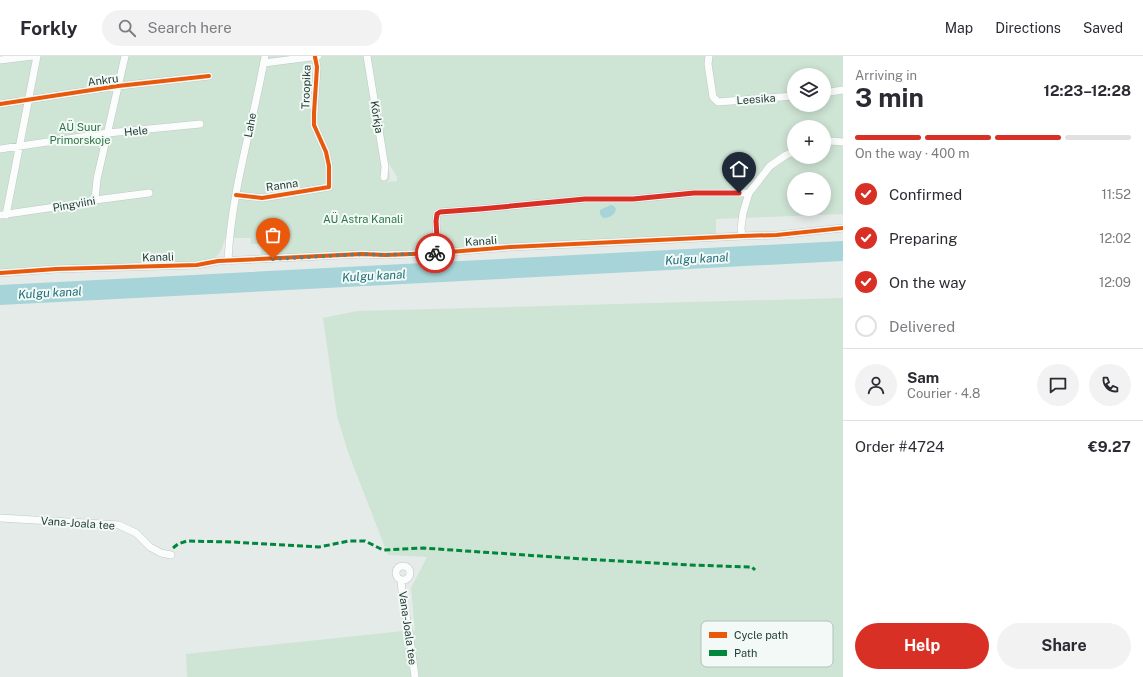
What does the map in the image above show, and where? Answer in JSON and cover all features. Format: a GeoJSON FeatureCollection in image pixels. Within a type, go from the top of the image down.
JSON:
{"type":"FeatureCollection","features":[{"type":"Feature","properties":{"kind":"street"},"geometry":{"type":"LineString","coordinates":[[0,60],[32,56]]}},
{"type":"Feature","properties":{"kind":"street"},"geometry":{"type":"LineString","coordinates":[[3,215],[29,100],[37,56]]}},
{"type":"Feature","properties":{"kind":"street"},"geometry":{"type":"LineString","coordinates":[[95,200],[97,179],[126,56]]}},
{"type":"Feature","properties":{"kind":"street"},"geometry":{"type":"LineString","coordinates":[[264,59],[317,56]]}},
{"type":"Feature","properties":{"kind":"street","name":"Troopika"},"geometry":{"type":"LineString","coordinates":[[317,56],[314,125],[326,152],[329,166],[329,187]]}},
{"type":"Feature","properties":{"kind":"street","name":"Kõrkja"},"geometry":{"type":"LineString","coordinates":[[367,56],[385,167],[384,177]]}},
{"type":"Feature","properties":{"kind":"street","name":"Leesika"},"geometry":{"type":"LineString","coordinates":[[709,56],[708,64],[713,97],[718,102],[787,97]]}},
{"type":"Feature","properties":{"kind":"street","name":"Lahe"},"geometry":{"type":"LineString","coordinates":[[228,261],[229,239],[236,194],[264,59]]}},
{"type":"Feature","properties":{"kind":"street","name":"Ankru"},"geometry":{"type":"LineString","coordinates":[[0,104],[118,86],[209,76]]}},
{"type":"Feature","properties":{"kind":"street"},"geometry":{"type":"LineString","coordinates":[[831,92],[843,90]]}},
{"type":"Feature","properties":{"kind":"street","name":"Hele"},"geometry":{"type":"LineString","coordinates":[[0,149],[108,133],[200,124]]}},
{"type":"Feature","properties":{"kind":"street"},"geometry":{"type":"LineString","coordinates":[[831,141],[843,142]]}},
{"type":"Feature","properties":{"kind":"street"},"geometry":{"type":"LineString","coordinates":[[742,236],[743,213],[749,193],[770,166],[787,155]]}},
{"type":"Feature","properties":{"kind":"street","name":"Ranna"},"geometry":{"type":"LineString","coordinates":[[236,194],[262,198],[329,187]]}},
{"type":"Feature","properties":{"kind":"street","name":"Pingviini"},"geometry":{"type":"LineString","coordinates":[[3,215],[149,193]]}},
{"type":"Feature","properties":{"kind":"street"},"geometry":{"type":"LineString","coordinates":[[438,253],[436,221],[437,214],[440,212],[585,199],[633,199],[694,193],[749,193]]}},
{"type":"Feature","properties":{"kind":"street","name":"Kanali"},"geometry":{"type":"LineString","coordinates":[[0,274],[56,269],[198,265],[228,261],[362,254],[384,255],[438,253],[511,247],[777,235],[843,228]]}},
{"type":"Feature","properties":{"kind":"street","name":"Vana-Joala tee"},"geometry":{"type":"LineString","coordinates":[[0,518],[119,525],[136,533],[150,547],[161,553],[171,555]]}},
{"type":"Feature","properties":{"kind":"street","name":"Vana-Joala tee"},"geometry":{"type":"LineString","coordinates":[[401,580],[415,677]]}},
{"type":"Feature","properties":{"kind":"green space"},"geometry":{"type":"Polygon","coordinates":[[[0,56],[843,56],[843,214],[831,214],[831,172],[787,172],[787,216],[792,216],[716,219],[716,234],[390,252],[261,257],[261,244],[251,244],[251,238],[225,238],[221,251],[214,258],[192,262],[0,271],[0,56]],[[388,162],[390,179],[386,182],[397,181],[397,177],[388,162]]]}},
{"type":"Feature","properties":{"kind":"green space"},"geometry":{"type":"Polygon","coordinates":[[[843,298],[843,677],[187,677],[186,654],[415,631],[411,588],[427,557],[388,555],[348,452],[337,416],[323,318],[357,311],[843,298]]]}},
{"type":"Feature","properties":{"kind":"water"},"geometry":{"type":"Polygon","coordinates":[[[611,205],[616,209],[614,213],[609,217],[603,218],[600,214],[600,210],[611,205]]]}},
{"type":"Feature","properties":{"kind":"water","name":"Kulgu kanal"},"geometry":{"type":"Polygon","coordinates":[[[843,241],[843,261],[0,305],[0,285],[843,241]]]}},
{"type":"Feature","properties":{"kind":"marked path"},"geometry":{"type":"LineString","coordinates":[[173,548],[178,544],[187,541],[319,547],[349,541],[365,541],[384,550],[423,548],[583,559],[752,567],[755,570]]}},
{"type":"Feature","properties":{"kind":"cycle path"},"geometry":{"type":"LineString","coordinates":[[236,195],[262,198],[329,187],[329,166],[326,152],[314,125],[317,67],[315,57]]}},
{"type":"Feature","properties":{"kind":"cycle path"},"geometry":{"type":"LineString","coordinates":[[0,104],[118,86],[209,76]]}},
{"type":"Feature","properties":{"kind":"cycle path"},"geometry":{"type":"LineString","coordinates":[[0,273],[56,269],[197,265],[218,261],[362,254],[385,255],[438,253],[511,247],[777,235],[843,228]]}},
{"type":"Feature","properties":{"kind":"way so far"},"geometry":{"type":"LineString","coordinates":[[273,259],[362,254],[384,255],[435,253]]}},
{"type":"Feature","properties":{"kind":"route"},"geometry":{"type":"LineString","coordinates":[[435,253],[438,253],[436,221],[437,214],[440,212],[585,199],[633,199],[694,193],[739,193]]}},
{"type":"Feature","properties":{"kind":"park label","name":"AÜ Suur Primorskoje"},"geometry":{"type":"Point","coordinates":[80,133]}},
{"type":"Feature","properties":{"kind":"park label","name":"AÜ Astra Kanali"},"geometry":{"type":"Point","coordinates":[363,219]}}]}
